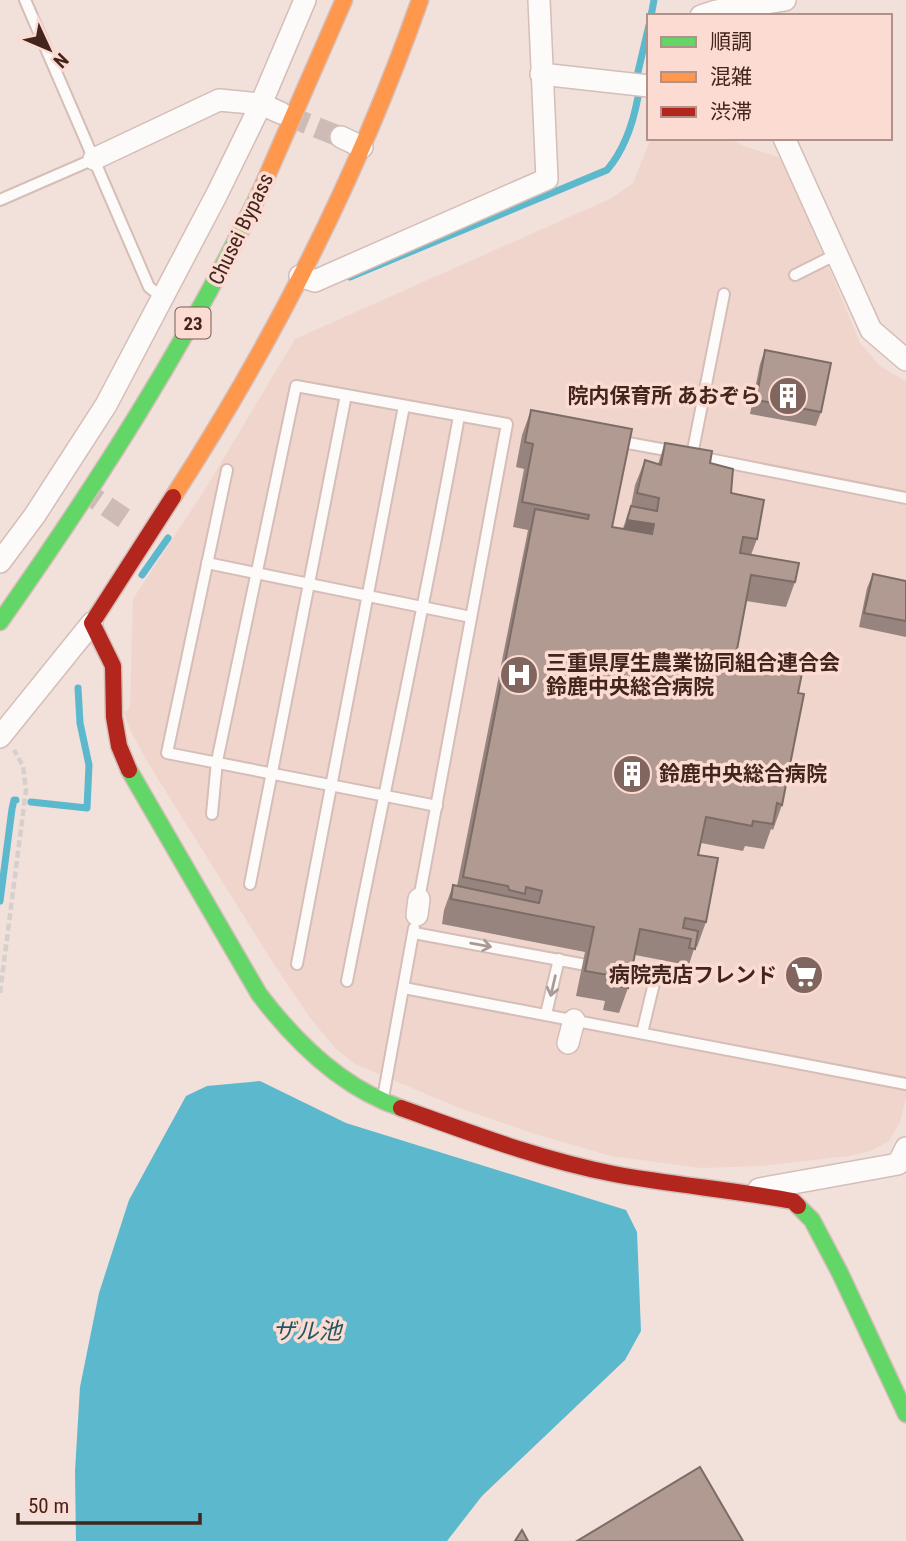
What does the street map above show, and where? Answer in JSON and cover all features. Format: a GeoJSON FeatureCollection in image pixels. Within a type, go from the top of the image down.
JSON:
{"type":"FeatureCollection","features":[{"type":"Feature","properties":{"kind":"main road","name":"Chusei Bypass"},"geometry":{"type":"LineString","coordinates":[[0,622],[68,527],[145,405],[206,301],[261,192],[344,0]]}},
{"type":"Feature","properties":{"kind":"main road"},"geometry":{"type":"LineString","coordinates":[[420,0],[398,62],[340,200],[260,354],[209,441],[140,529],[92,623],[113,666],[114,718],[119,746],[128,769],[259,993],[275,1015],[312,1054],[340,1077],[382,1102],[545,1158],[613,1174],[793,1201],[812,1220],[906,1414]]}},
{"type":"Feature","properties":{"kind":"street"},"geometry":{"type":"LineString","coordinates":[[0,562],[35,515],[68,480],[217,194],[261,104],[305,0]]}},
{"type":"Feature","properties":{"kind":"street"},"geometry":{"type":"LineString","coordinates":[[300,276],[314,281],[547,179],[539,0]]}},
{"type":"Feature","properties":{"kind":"street"},"geometry":{"type":"LineString","coordinates":[[712,14],[785,0]]}},
{"type":"Feature","properties":{"kind":"street"},"geometry":{"type":"LineString","coordinates":[[541,74],[647,86]]}},
{"type":"Feature","properties":{"kind":"street"},"geometry":{"type":"LineString","coordinates":[[94,159],[219,100],[261,104],[281,113]]}},
{"type":"Feature","properties":{"kind":"street"},"geometry":{"type":"LineString","coordinates":[[341,137],[362,147]]}},
{"type":"Feature","properties":{"kind":"street"},"geometry":{"type":"LineString","coordinates":[[785,140],[871,330],[906,360]]}},
{"type":"Feature","properties":{"kind":"street"},"geometry":{"type":"LineString","coordinates":[[3,740],[92,623]]}},
{"type":"Feature","properties":{"kind":"street"},"geometry":{"type":"LineString","coordinates":[[569,1043],[574,1020]]}},
{"type":"Feature","properties":{"kind":"street"},"geometry":{"type":"LineString","coordinates":[[746,1192],[903,1159]]}},
{"type":"Feature","properties":{"kind":"lane"},"geometry":{"type":"LineString","coordinates":[[25,0],[149,287],[163,298]]}},
{"type":"Feature","properties":{"kind":"lane"},"geometry":{"type":"LineString","coordinates":[[0,200],[94,159]]}},
{"type":"Feature","properties":{"kind":"lane"},"geometry":{"type":"LineString","coordinates":[[795,275],[835,255]]}},
{"type":"Feature","properties":{"kind":"lane"},"geometry":{"type":"LineString","coordinates":[[692,456],[724,293]]}},
{"type":"Feature","properties":{"kind":"lane"},"geometry":{"type":"LineString","coordinates":[[212,814],[217,761],[296,386],[507,424],[382,1102]]}},
{"type":"Feature","properties":{"kind":"lane"},"geometry":{"type":"LineString","coordinates":[[250,884],[346,395]]}},
{"type":"Feature","properties":{"kind":"lane"},"geometry":{"type":"LineString","coordinates":[[296,964],[404,406]]}},
{"type":"Feature","properties":{"kind":"lane"},"geometry":{"type":"LineString","coordinates":[[347,981],[424,607],[459,416]]}},
{"type":"Feature","properties":{"kind":"lane"},"geometry":{"type":"LineString","coordinates":[[601,437],[906,498]]}},
{"type":"Feature","properties":{"kind":"lane"},"geometry":{"type":"LineString","coordinates":[[227,470],[167,753],[437,806]]}},
{"type":"Feature","properties":{"kind":"lane"},"geometry":{"type":"LineString","coordinates":[[207,563],[471,617]]}},
{"type":"Feature","properties":{"kind":"lane"},"geometry":{"type":"LineString","coordinates":[[417,916],[559,959],[655,978],[642,1033]]}},
{"type":"Feature","properties":{"kind":"lane"},"geometry":{"type":"LineString","coordinates":[[546,1014],[559,959]]}},
{"type":"Feature","properties":{"kind":"lane"},"geometry":{"type":"LineString","coordinates":[[404,988],[906,1084]]}},
{"type":"Feature","properties":{"kind":"path"},"geometry":{"type":"LineString","coordinates":[[0,993],[26,790],[23,766],[13,748],[3,740]]}},
{"type":"Feature","properties":{"kind":"shaded area","name":"三重県厚生農業協同組合連合会 鈴鹿中央総合病院"},"geometry":{"type":"Polygon","coordinates":[[[650,140],[732,140],[784,159],[860,343],[880,366],[906,381],[906,1098],[900,1122],[889,1141],[871,1151],[761,1166],[701,1168],[611,1156],[462,1109],[355,1064],[336,1049],[311,1019],[275,966],[148,763],[130,730],[124,712],[130,708],[133,599],[204,491],[295,339],[612,198],[633,183],[650,140]]]}},
{"type":"Feature","properties":{"kind":"water","name":"ザル池"},"geometry":{"type":"Polygon","coordinates":[[[260,1081],[346,1123],[626,1210],[637,1232],[641,1331],[625,1360],[482,1496],[447,1541],[76,1541],[75,1471],[80,1387],[99,1293],[129,1200],[186,1096],[207,1086],[260,1081]]]}},
{"type":"Feature","properties":{"kind":"building","name":"院内保育所 あおぞら"},"geometry":{"type":"Polygon","coordinates":[[[765,350],[831,363],[821,412],[756,400],[765,350]]]}},
{"type":"Feature","properties":{"kind":"building","name":"鈴鹿中央総合病院"},"geometry":{"type":"Polygon","coordinates":[[[531,410],[632,429],[612,527],[652,534],[654,524],[627,520],[631,506],[657,511],[659,498],[637,493],[645,460],[661,465],[665,443],[712,451],[710,463],[733,469],[731,493],[764,500],[757,539],[743,537],[740,553],[799,563],[795,582],[751,575],[735,660],[802,673],[798,693],[804,694],[782,805],[777,803],[773,824],[753,821],[752,826],[706,817],[698,855],[718,858],[706,922],[685,918],[683,928],[698,931],[695,949],[689,948],[691,939],[640,929],[628,988],[612,985],[614,976],[585,971],[594,927],[451,899],[453,885],[539,903],[542,891],[526,887],[525,894],[509,890],[508,886],[463,877],[535,509],[588,519],[589,515],[522,502],[533,444],[525,442],[531,410]]]}},
{"type":"Feature","properties":{"kind":"building"},"geometry":{"type":"Polygon","coordinates":[[[873,574],[906,581],[906,621],[864,613],[873,574]]]}},
{"type":"Feature","properties":{"kind":"building"},"geometry":{"type":"Polygon","coordinates":[[[700,1467],[743,1541],[577,1541],[700,1467]]]}},
{"type":"Feature","properties":{"kind":"building"},"geometry":{"type":"Polygon","coordinates":[[[522,1530],[528,1541],[515,1541],[522,1530]]]}},
{"type":"Feature","properties":{"kind":"waterway"},"geometry":{"type":"LineString","coordinates":[[651,14],[654,0]]}},
{"type":"Feature","properties":{"kind":"waterway"},"geometry":{"type":"LineString","coordinates":[[637,76],[647,34]]}},
{"type":"Feature","properties":{"kind":"waterway"},"geometry":{"type":"LineString","coordinates":[[350,277],[607,170],[619,154],[627,136],[638,97]]}},
{"type":"Feature","properties":{"kind":"waterway"},"geometry":{"type":"LineString","coordinates":[[142,575],[168,538]]}},
{"type":"Feature","properties":{"kind":"waterway"},"geometry":{"type":"LineString","coordinates":[[31,802],[87,808],[89,765],[80,723],[78,688]]}},
{"type":"Feature","properties":{"kind":"waterway"},"geometry":{"type":"LineString","coordinates":[[0,901],[12,809],[16,800]]}},
{"type":"Feature","properties":{"kind":"tunnel"},"geometry":{"type":"LineString","coordinates":[[288,116],[341,137]]}},
{"type":"Feature","properties":{"kind":"tunnel"},"geometry":{"type":"LineString","coordinates":[[81,489],[131,523]]}},
{"type":"Feature","properties":{"kind":"traffic: fast"},"geometry":{"type":"LineString","coordinates":[[0,622],[139,412],[202,304],[260,192]]}},
{"type":"Feature","properties":{"kind":"traffic: fast"},"geometry":{"type":"LineString","coordinates":[[129,770],[259,994],[273,1012],[288,1030],[340,1076],[359,1089],[401,1108]]}},
{"type":"Feature","properties":{"kind":"traffic: fast"},"geometry":{"type":"LineString","coordinates":[[798,1206],[812,1220],[840,1273],[906,1414]]}},
{"type":"Feature","properties":{"kind":"traffic: slow"},"geometry":{"type":"LineString","coordinates":[[260,192],[344,0]]}},
{"type":"Feature","properties":{"kind":"traffic: slow"},"geometry":{"type":"LineString","coordinates":[[173,497],[245,378],[311,256],[369,130],[420,0]]}},
{"type":"Feature","properties":{"kind":"traffic: jam"},"geometry":{"type":"LineString","coordinates":[[129,770],[119,746],[114,717],[113,666],[92,623],[173,497]]}},
{"type":"Feature","properties":{"kind":"traffic: jam"},"geometry":{"type":"LineString","coordinates":[[401,1108],[506,1145],[587,1168],[636,1178],[793,1201],[798,1206]]}},
{"type":"Feature","properties":{"kind":"place","name":"院内保育所 あおぞら"},"geometry":{"type":"Point","coordinates":[788,396]}},
{"type":"Feature","properties":{"kind":"place","name":"三重県厚生農業協同組合連合会 鈴鹿中央総合病院"},"geometry":{"type":"Point","coordinates":[519,675]}},
{"type":"Feature","properties":{"kind":"place","name":"鈴鹿中央総合病院"},"geometry":{"type":"Point","coordinates":[632,774]}},
{"type":"Feature","properties":{"kind":"place","name":"病院売店フレンド"},"geometry":{"type":"Point","coordinates":[804,975]}}]}
